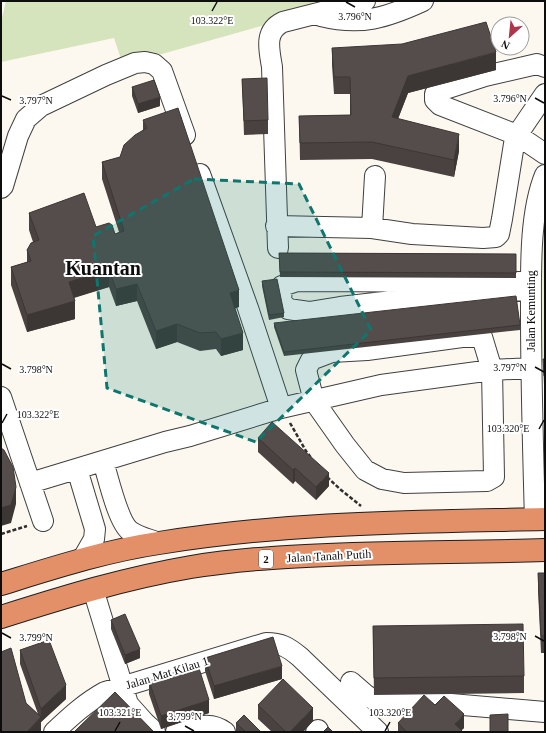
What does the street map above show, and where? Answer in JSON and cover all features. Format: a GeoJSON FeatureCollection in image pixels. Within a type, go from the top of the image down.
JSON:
{"type":"FeatureCollection","features":[{"type":"Feature","properties":{"kind":"highway"},"geometry":{"type":"LineString","coordinates":[[1,584],[118,551],[159,543],[257,530],[318,525],[540,519]]}},
{"type":"Feature","properties":{"kind":"highway","name":"Jalan Tanah Putih"},"geometry":{"type":"LineString","coordinates":[[1,617],[142,576],[243,560],[327,555],[545,550]]}},
{"type":"Feature","properties":{"kind":"street"},"geometry":{"type":"LineString","coordinates":[[278,248],[276,226],[272,67],[269,53],[270,33],[276,25],[283,22],[365,1]]}},
{"type":"Feature","properties":{"kind":"street"},"geometry":{"type":"LineString","coordinates":[[314,14],[333,19],[363,21],[396,13],[422,1]]}},
{"type":"Feature","properties":{"kind":"street"},"geometry":{"type":"LineString","coordinates":[[1,188],[18,136],[26,119],[41,106],[134,63],[145,62],[154,64],[162,71],[248,308],[281,408]]}},
{"type":"Feature","properties":{"kind":"street"},"geometry":{"type":"LineString","coordinates":[[545,67],[537,64],[485,76],[438,91],[435,94],[435,100],[440,105],[517,135],[545,154]]}},
{"type":"Feature","properties":{"kind":"street"},"geometry":{"type":"LineString","coordinates":[[276,226],[372,228],[412,234],[483,238],[496,237],[499,234],[514,144],[517,135],[545,94]]}},
{"type":"Feature","properties":{"kind":"street","name":"Jalan Kemunting"},"geometry":{"type":"LineString","coordinates":[[540,519],[531,368],[531,285],[534,227],[538,199],[545,175]]}},
{"type":"Feature","properties":{"kind":"street"},"geometry":{"type":"LineString","coordinates":[[372,228],[374,176]]}},
{"type":"Feature","properties":{"kind":"street"},"geometry":{"type":"LineString","coordinates":[[297,281],[531,285],[340,307],[309,312],[288,309],[281,300],[282,286],[297,281]]}},
{"type":"Feature","properties":{"kind":"street"},"geometry":{"type":"LineString","coordinates":[[462,337],[482,337],[492,370],[494,477],[487,481],[404,483],[382,479],[365,470],[345,445],[314,401],[306,370],[311,360],[332,352],[367,350],[462,337]]}},
{"type":"Feature","properties":{"kind":"street"},"geometry":{"type":"LineString","coordinates":[[30,483],[281,408],[381,385],[492,370],[531,368]]}},
{"type":"Feature","properties":{"kind":"street"},"geometry":{"type":"LineString","coordinates":[[1,397],[8,440],[30,483],[42,521]]}},
{"type":"Feature","properties":{"kind":"street"},"geometry":{"type":"LineString","coordinates":[[103,461],[121,520],[129,530],[139,536],[159,543]]}},
{"type":"Feature","properties":{"kind":"street"},"geometry":{"type":"LineString","coordinates":[[77,469],[95,529],[94,539],[82,560]]}},
{"type":"Feature","properties":{"kind":"street"},"geometry":{"type":"LineString","coordinates":[[93,589],[128,704],[155,732]]}},
{"type":"Feature","properties":{"kind":"street","name":"Jalan Mat Kilau 1"},"geometry":{"type":"LineString","coordinates":[[54,732],[74,713],[104,692],[266,643],[278,643],[290,649],[378,732]]}},
{"type":"Feature","properties":{"kind":"street"},"geometry":{"type":"LineString","coordinates":[[351,682],[366,695],[376,701],[388,704],[451,704],[545,712]]}},
{"type":"Feature","properties":{"kind":"street"},"geometry":{"type":"LineString","coordinates":[[176,732],[208,724],[216,726],[225,732]]}},
{"type":"Feature","properties":{"kind":"path"},"geometry":{"type":"LineString","coordinates":[[281,408],[306,451],[315,462]]}},
{"type":"Feature","properties":{"kind":"path"},"geometry":{"type":"LineString","coordinates":[[324,472],[341,490],[385,523]]}},
{"type":"Feature","properties":{"kind":"path"},"geometry":{"type":"LineString","coordinates":[[1,534],[42,521]]}},
{"type":"Feature","properties":{"kind":"highlighted area"},"geometry":{"type":"Polygon","coordinates":[[[194,179],[299,184],[371,330],[256,442],[107,388],[93,236],[194,179]]]}},
{"type":"Feature","properties":{"kind":"green space"},"geometry":{"type":"Polygon","coordinates":[[[6,1],[315,1],[297,16],[123,65],[114,38],[1,62],[1,22],[6,1]]]}},
{"type":"Feature","properties":{"kind":"green space"},"geometry":{"type":"Polygon","coordinates":[[[545,209],[545,360],[540,361],[538,247],[545,209]]]}},
{"type":"Feature","properties":{"kind":"building"},"geometry":{"type":"Polygon","coordinates":[[[486,22],[490,34],[490,54],[408,76],[392,117],[459,134],[454,160],[372,142],[300,143],[299,116],[351,115],[350,77],[334,77],[332,48],[402,44],[486,22]]]}},
{"type":"Feature","properties":{"kind":"building"},"geometry":{"type":"Polygon","coordinates":[[[267,78],[268,120],[244,121],[242,79],[267,78]]]}},
{"type":"Feature","properties":{"kind":"building"},"geometry":{"type":"Polygon","coordinates":[[[154,80],[160,97],[138,104],[132,87],[154,80]]]}},
{"type":"Feature","properties":{"kind":"building"},"geometry":{"type":"Polygon","coordinates":[[[178,108],[239,290],[230,293],[243,333],[221,339],[216,332],[200,333],[177,324],[156,331],[137,284],[116,289],[109,270],[69,282],[75,301],[27,315],[11,267],[31,261],[27,250],[31,243],[39,240],[29,213],[84,193],[96,227],[109,223],[112,225],[115,234],[124,231],[102,162],[120,157],[124,145],[135,135],[147,128],[143,120],[178,108]]]}},
{"type":"Feature","properties":{"kind":"building"},"geometry":{"type":"Polygon","coordinates":[[[279,253],[516,254],[516,273],[280,272],[279,253]]]}},
{"type":"Feature","properties":{"kind":"building"},"geometry":{"type":"Polygon","coordinates":[[[277,279],[284,313],[269,315],[262,281],[277,279]]]}},
{"type":"Feature","properties":{"kind":"building"},"geometry":{"type":"Polygon","coordinates":[[[516,296],[520,325],[284,352],[274,323],[516,296]]]}},
{"type":"Feature","properties":{"kind":"building"},"geometry":{"type":"Polygon","coordinates":[[[543,359],[545,359],[545,376],[544,376],[543,359]]]}},
{"type":"Feature","properties":{"kind":"building"},"geometry":{"type":"Polygon","coordinates":[[[272,422],[329,473],[316,487],[295,468],[293,470],[258,438],[272,422]]]}},
{"type":"Feature","properties":{"kind":"building"},"geometry":{"type":"Polygon","coordinates":[[[1,448],[4,450],[13,467],[16,487],[11,505],[1,508],[1,448]]]}},
{"type":"Feature","properties":{"kind":"building"},"geometry":{"type":"Polygon","coordinates":[[[538,573],[545,573],[545,636],[541,636],[538,573]]]}},
{"type":"Feature","properties":{"kind":"building"},"geometry":{"type":"Polygon","coordinates":[[[125,614],[140,649],[125,655],[111,620],[125,614]]]}},
{"type":"Feature","properties":{"kind":"building"},"geometry":{"type":"Polygon","coordinates":[[[523,624],[524,676],[374,678],[373,626],[523,624]]]}},
{"type":"Feature","properties":{"kind":"building"},"geometry":{"type":"Polygon","coordinates":[[[273,637],[282,666],[214,686],[205,658],[273,637]]]}},
{"type":"Feature","properties":{"kind":"building"},"geometry":{"type":"Polygon","coordinates":[[[49,640],[66,685],[41,709],[20,650],[49,640]]]}},
{"type":"Feature","properties":{"kind":"building"},"geometry":{"type":"Polygon","coordinates":[[[11,648],[26,703],[41,717],[27,732],[1,732],[1,652],[11,648]]]}},
{"type":"Feature","properties":{"kind":"building"},"geometry":{"type":"Polygon","coordinates":[[[198,665],[209,700],[161,716],[149,681],[198,665]]]}},
{"type":"Feature","properties":{"kind":"building"},"geometry":{"type":"Polygon","coordinates":[[[283,679],[313,708],[290,732],[286,732],[258,705],[283,679]]]}},
{"type":"Feature","properties":{"kind":"building"},"geometry":{"type":"Polygon","coordinates":[[[115,692],[154,732],[75,731],[115,692]]]}},
{"type":"Feature","properties":{"kind":"building"},"geometry":{"type":"Polygon","coordinates":[[[424,695],[435,705],[444,696],[464,714],[455,724],[463,732],[407,732],[398,723],[424,695]]]}},
{"type":"Feature","properties":{"kind":"building"},"geometry":{"type":"Polygon","coordinates":[[[508,714],[508,732],[490,732],[490,715],[508,714]]]}},
{"type":"Feature","properties":{"kind":"building"},"geometry":{"type":"Polygon","coordinates":[[[244,715],[261,732],[246,732],[236,723],[244,715]]]}},
{"type":"Feature","properties":{"kind":"building"},"geometry":{"type":"Polygon","coordinates":[[[328,727],[333,732],[323,732],[328,727]]]}},
{"type":"Feature","properties":{"kind":"district","name":"Kuantan"},"geometry":{"type":"Point","coordinates":[103,268]}}]}
